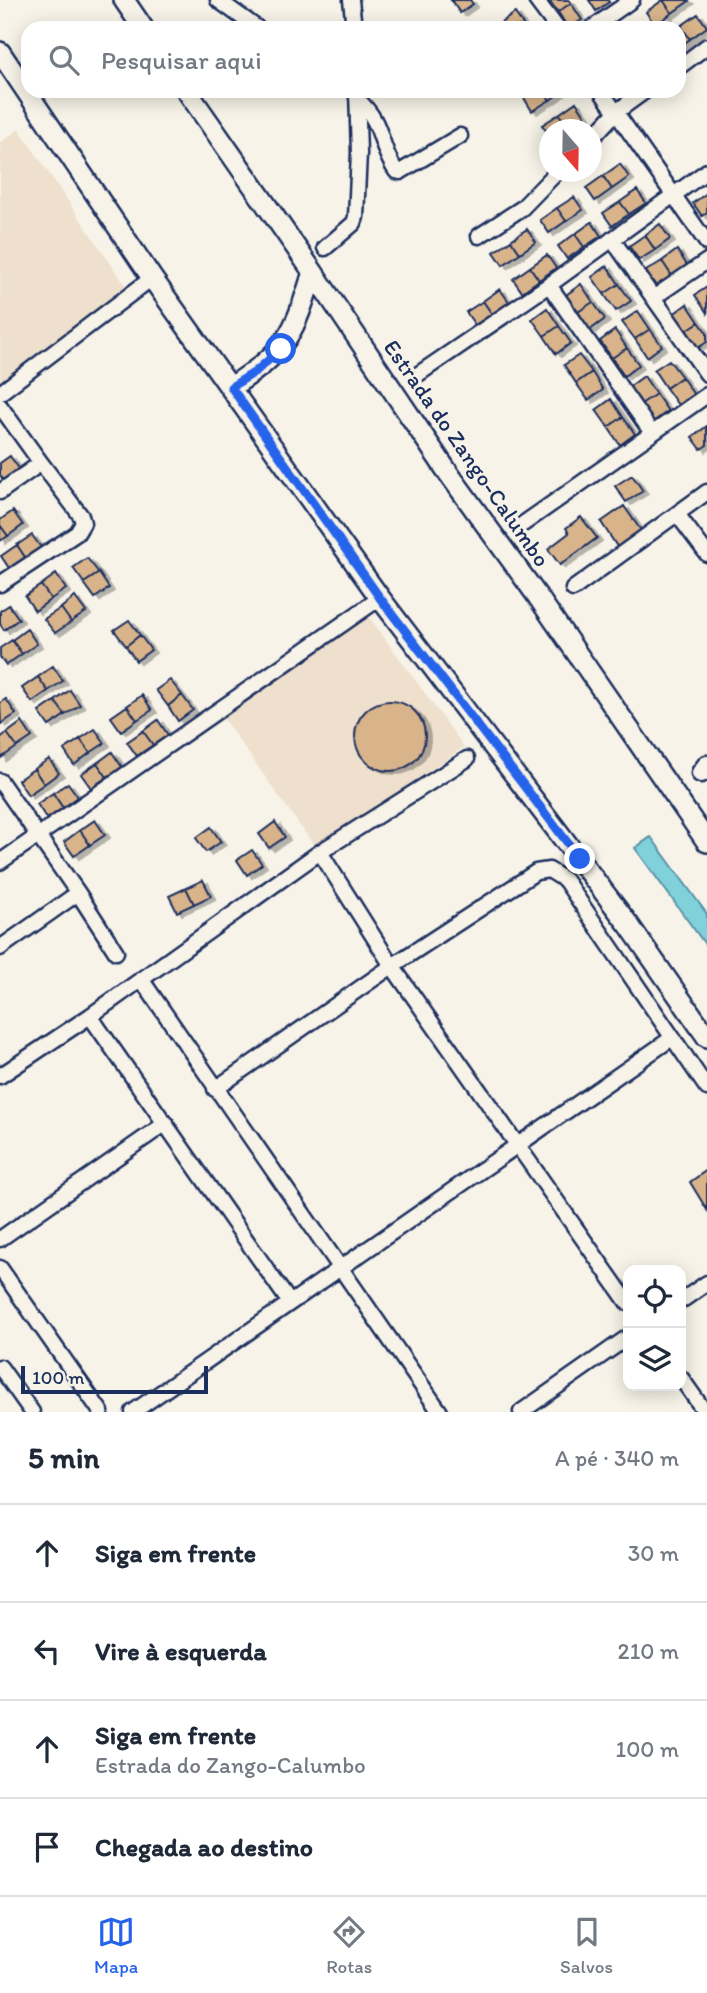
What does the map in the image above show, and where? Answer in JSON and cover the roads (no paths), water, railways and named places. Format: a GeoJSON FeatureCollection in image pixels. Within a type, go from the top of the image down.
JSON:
{"type":"FeatureCollection","features":[{"type":"Feature","properties":{"kind":"main road"},"geometry":{"type":"LineString","coordinates":[[124,0],[138,21]]}},
{"type":"Feature","properties":{"kind":"main road"},"geometry":{"type":"LineString","coordinates":[[0,52],[21,83]]}},
{"type":"Feature","properties":{"kind":"main road"},"geometry":{"type":"LineString","coordinates":[[31,98],[152,278],[380,598],[629,925],[707,1037]]}},
{"type":"Feature","properties":{"kind":"main road","name":"Estrada do Zango-Calumbo"},"geometry":{"type":"LineString","coordinates":[[192,98],[449,474],[538,597],[707,842]]}},
{"type":"Feature","properties":{"kind":"main road"},"geometry":{"type":"LineString","coordinates":[[231,387],[255,372],[281,349],[297,319],[313,272]]}},
{"type":"Feature","properties":{"kind":"street"},"geometry":{"type":"LineString","coordinates":[[218,0],[247,21]]}},
{"type":"Feature","properties":{"kind":"street"},"geometry":{"type":"LineString","coordinates":[[351,0],[353,21]]}},
{"type":"Feature","properties":{"kind":"street"},"geometry":{"type":"LineString","coordinates":[[536,0],[551,21]]}},
{"type":"Feature","properties":{"kind":"street"},"geometry":{"type":"LineString","coordinates":[[601,21],[627,1]]}},
{"type":"Feature","properties":{"kind":"street"},"geometry":{"type":"LineString","coordinates":[[686,62],[707,46]]}},
{"type":"Feature","properties":{"kind":"street"},"geometry":{"type":"LineString","coordinates":[[325,248],[354,223],[356,217],[359,153],[357,98]]}},
{"type":"Feature","properties":{"kind":"street"},"geometry":{"type":"LineString","coordinates":[[360,98],[375,119],[396,171],[400,172],[460,136]]}},
{"type":"Feature","properties":{"kind":"street"},"geometry":{"type":"LineString","coordinates":[[606,98],[707,243]]}},
{"type":"Feature","properties":{"kind":"street"},"geometry":{"type":"LineString","coordinates":[[602,127],[616,112],[635,98]]}},
{"type":"Feature","properties":{"kind":"street"},"geometry":{"type":"LineString","coordinates":[[417,375],[549,285],[707,171]]}},
{"type":"Feature","properties":{"kind":"street"},"geometry":{"type":"LineString","coordinates":[[479,236],[522,208],[547,182]]}},
{"type":"Feature","properties":{"kind":"street"},"geometry":{"type":"LineString","coordinates":[[612,239],[707,374]]}},
{"type":"Feature","properties":{"kind":"street"},"geometry":{"type":"LineString","coordinates":[[653,298],[707,261]]}},
{"type":"Feature","properties":{"kind":"street"},"geometry":{"type":"LineString","coordinates":[[0,393],[152,278]]}},
{"type":"Feature","properties":{"kind":"street"},"geometry":{"type":"LineString","coordinates":[[549,285],[652,433]]}},
{"type":"Feature","properties":{"kind":"street"},"geometry":{"type":"LineString","coordinates":[[523,524],[707,395]]}},
{"type":"Feature","properties":{"kind":"street"},"geometry":{"type":"LineString","coordinates":[[0,405],[81,516],[83,523],[77,533],[0,584]]}},
{"type":"Feature","properties":{"kind":"street"},"geometry":{"type":"LineString","coordinates":[[0,492],[41,463]]}},
{"type":"Feature","properties":{"kind":"street"},"geometry":{"type":"LineString","coordinates":[[573,589],[707,492]]}},
{"type":"Feature","properties":{"kind":"street"},"geometry":{"type":"LineString","coordinates":[[677,514],[707,554]]}},
{"type":"Feature","properties":{"kind":"street"},"geometry":{"type":"LineString","coordinates":[[0,862],[380,598]]}},
{"type":"Feature","properties":{"kind":"street"},"geometry":{"type":"LineString","coordinates":[[0,1076],[90,1016],[320,852],[467,759]]}},
{"type":"Feature","properties":{"kind":"street"},"geometry":{"type":"LineString","coordinates":[[0,781],[78,892],[116,952]]}},
{"type":"Feature","properties":{"kind":"street"},"geometry":{"type":"LineString","coordinates":[[320,852],[392,966],[623,1296]]}},
{"type":"Feature","properties":{"kind":"street"},"geometry":{"type":"LineString","coordinates":[[215,1089],[392,966],[536,872],[549,870],[565,880],[707,1088]]}},
{"type":"Feature","properties":{"kind":"street"},"geometry":{"type":"LineString","coordinates":[[0,948],[78,892]]}},
{"type":"Feature","properties":{"kind":"street"},"geometry":{"type":"LineString","coordinates":[[141,979],[440,1412]]}},
{"type":"Feature","properties":{"kind":"street"},"geometry":{"type":"LineString","coordinates":[[90,1016],[290,1303]]}},
{"type":"Feature","properties":{"kind":"street"},"geometry":{"type":"LineString","coordinates":[[133,1412],[672,1038]]}},
{"type":"Feature","properties":{"kind":"street"},"geometry":{"type":"LineString","coordinates":[[0,1239],[166,1123]]}},
{"type":"Feature","properties":{"kind":"street"},"geometry":{"type":"LineString","coordinates":[[0,1268],[101,1412]]}},
{"type":"Feature","properties":{"kind":"street"},"geometry":{"type":"LineString","coordinates":[[686,1298],[707,1283]]}},
{"type":"Feature","properties":{"kind":"street"},"geometry":{"type":"LineString","coordinates":[[521,1412],[623,1341]]}},
{"type":"Feature","properties":{"kind":"street"},"geometry":{"type":"LineString","coordinates":[[0,1367],[32,1412]]}},
{"type":"Feature","properties":{"kind":"street"},"geometry":{"type":"LineString","coordinates":[[686,1385],[705,1412]]}},
{"type":"Feature","properties":{"kind":"water"},"geometry":{"type":"Polygon","coordinates":[[[651,837],[707,914],[707,947],[635,848],[651,837]]]}}]}
